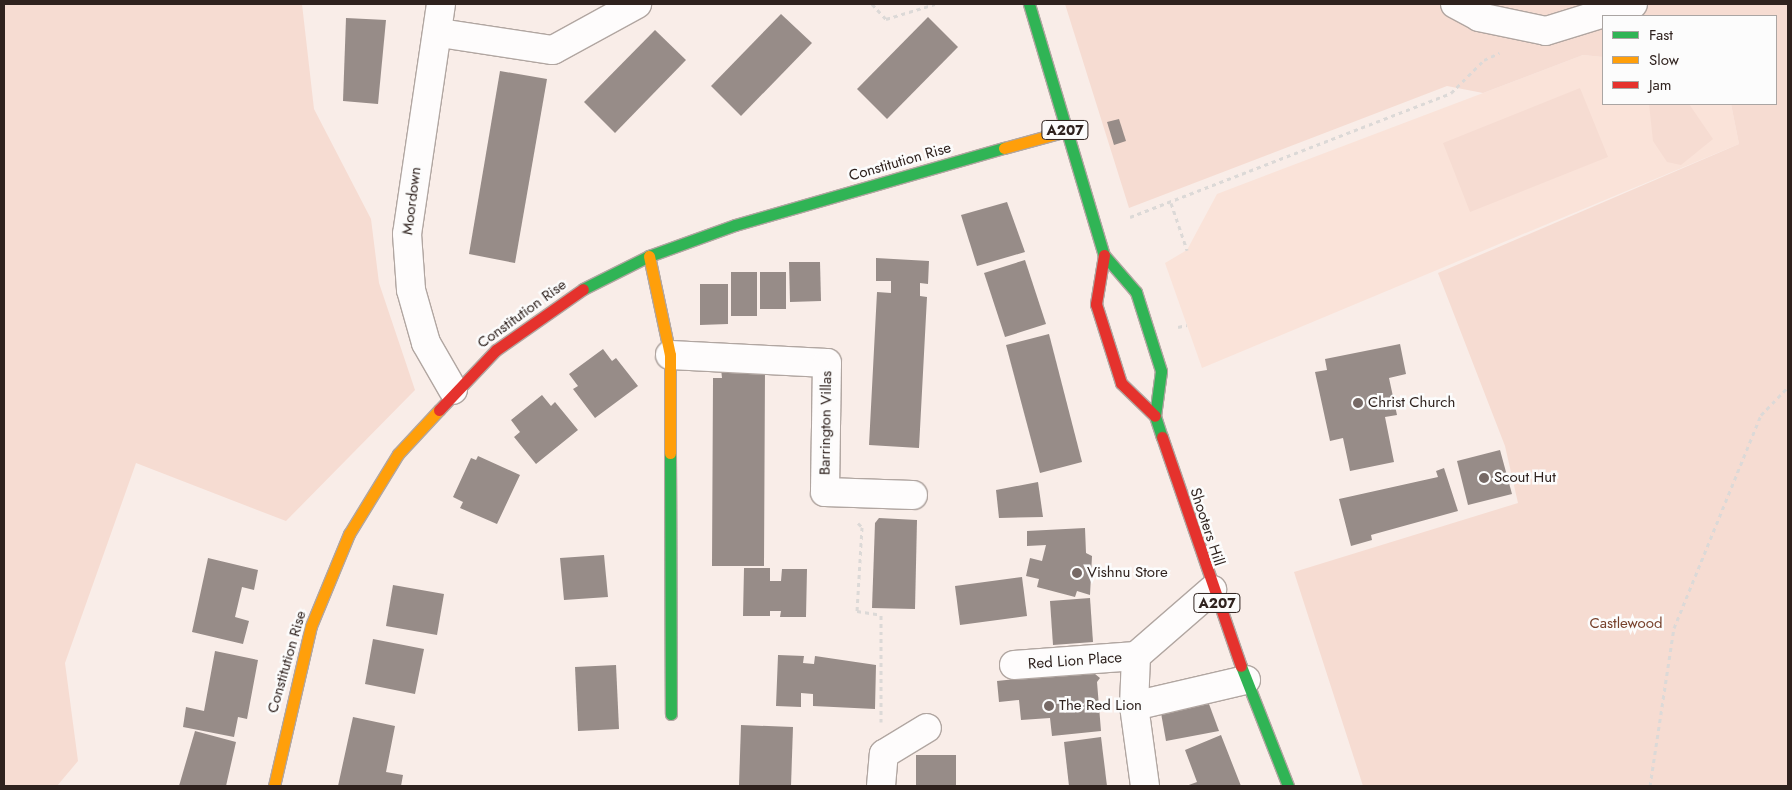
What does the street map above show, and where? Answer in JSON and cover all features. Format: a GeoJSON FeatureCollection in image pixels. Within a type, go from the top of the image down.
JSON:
{"type":"FeatureCollection","features":[{"type":"Feature","properties":{"kind":"street","name":"Moordown"},"geometry":{"type":"LineString","coordinates":[[442,4],[440,33],[406,234],[411,290],[426,343],[453,390]]}},
{"type":"Feature","properties":{"kind":"street"},"geometry":{"type":"LineString","coordinates":[[440,33],[553,50],[637,4]]}},
{"type":"Feature","properties":{"kind":"street","name":"Shooters Hill"},"geometry":{"type":"LineString","coordinates":[[1029,4],[1104,255],[1136,292],[1160,371],[1155,416],[1212,590],[1288,786]]}},
{"type":"Feature","properties":{"kind":"street"},"geometry":{"type":"LineString","coordinates":[[1455,4],[1479,17],[1546,31],[1633,4]]}},
{"type":"Feature","properties":{"kind":"street","name":"Constitution Rise"},"geometry":{"type":"LineString","coordinates":[[274,786],[288,710],[311,626],[349,534],[398,454],[453,390],[496,350],[568,297],[649,256],[735,224],[1066,131]]}},
{"type":"Feature","properties":{"kind":"street","name":"Shooters Hill"},"geometry":{"type":"LineString","coordinates":[[1104,255],[1096,304],[1121,383],[1155,416]]}},
{"type":"Feature","properties":{"kind":"street"},"geometry":{"type":"LineString","coordinates":[[649,256],[670,355],[671,714]]}},
{"type":"Feature","properties":{"kind":"street","name":"Barrington Villas"},"geometry":{"type":"LineString","coordinates":[[670,355],[827,363],[825,492],[913,495]]}},
{"type":"Feature","properties":{"kind":"street","name":"Red Lion Place"},"geometry":{"type":"LineString","coordinates":[[1014,665],[1136,656],[1212,590]]}},
{"type":"Feature","properties":{"kind":"street","name":"Red Lion Place"},"geometry":{"type":"LineString","coordinates":[[1136,656],[1134,706],[1145,786]]}},
{"type":"Feature","properties":{"kind":"street"},"geometry":{"type":"LineString","coordinates":[[1134,706],[1246,680]]}},
{"type":"Feature","properties":{"kind":"street"},"geometry":{"type":"LineString","coordinates":[[881,786],[884,754],[927,728]]}},
{"type":"Feature","properties":{"kind":"path"},"geometry":{"type":"LineString","coordinates":[[872,4],[886,19],[935,4]]}},
{"type":"Feature","properties":{"kind":"path"},"geometry":{"type":"LineString","coordinates":[[1130,217],[1171,203],[1451,93],[1484,60],[1502,52]]}},
{"type":"Feature","properties":{"kind":"path"},"geometry":{"type":"LineString","coordinates":[[1171,203],[1187,250]]}},
{"type":"Feature","properties":{"kind":"path"},"geometry":{"type":"LineString","coordinates":[[1650,786],[1674,628],[1761,415],[1788,387]]}},
{"type":"Feature","properties":{"kind":"path"},"geometry":{"type":"LineString","coordinates":[[825,492],[862,527],[856,611],[881,615],[880,710]]}},
{"type":"Feature","properties":{"kind":"shaded area"},"geometry":{"type":"Polygon","coordinates":[[[1583,55],[1602,57],[1602,105],[1731,105],[1739,144],[1202,368],[1165,263],[1187,250],[1217,194],[1583,55]]]}},
{"type":"Feature","properties":{"kind":"green space"},"geometry":{"type":"Polygon","coordinates":[[[4,4],[302,4],[314,109],[371,219],[379,283],[415,390],[286,521],[136,463],[65,663],[78,761],[57,786],[4,786],[4,4]]]}},
{"type":"Feature","properties":{"kind":"green space","name":"Castlewood"},"geometry":{"type":"Polygon","coordinates":[[[1065,4],[1788,4],[1788,786],[1363,786],[1294,572],[1518,503],[1505,446],[1438,273],[1739,144],[1731,105],[1777,105],[1777,15],[1602,15],[1602,57],[1583,55],[1483,93],[1447,86],[1129,208],[1065,4]]]}},
{"type":"Feature","properties":{"kind":"green space"},"geometry":{"type":"Polygon","coordinates":[[[1580,88],[1608,157],[1470,212],[1443,143],[1580,88]]]}},
{"type":"Feature","properties":{"kind":"green space"},"geometry":{"type":"Polygon","coordinates":[[[1649,105],[1690,105],[1713,139],[1681,165],[1667,162],[1653,141],[1649,105]]]}},
{"type":"Feature","properties":{"kind":"building"},"geometry":{"type":"Polygon","coordinates":[[[781,14],[812,43],[741,116],[711,86],[781,14]]]}},
{"type":"Feature","properties":{"kind":"building"},"geometry":{"type":"Polygon","coordinates":[[[928,17],[958,47],[887,119],[857,89],[928,17]]]}},
{"type":"Feature","properties":{"kind":"building"},"geometry":{"type":"Polygon","coordinates":[[[346,18],[386,20],[378,104],[343,101],[346,18]]]}},
{"type":"Feature","properties":{"kind":"building"},"geometry":{"type":"Polygon","coordinates":[[[655,30],[686,60],[615,133],[584,102],[655,30]]]}},
{"type":"Feature","properties":{"kind":"building"},"geometry":{"type":"Polygon","coordinates":[[[500,71],[547,79],[515,263],[469,254],[500,71]]]}},
{"type":"Feature","properties":{"kind":"building"},"geometry":{"type":"Polygon","coordinates":[[[1119,119],[1126,141],[1114,145],[1107,122],[1119,119]]]}},
{"type":"Feature","properties":{"kind":"building"},"geometry":{"type":"Polygon","coordinates":[[[1007,202],[1025,252],[977,266],[961,215],[1007,202]]]}},
{"type":"Feature","properties":{"kind":"building"},"geometry":{"type":"Polygon","coordinates":[[[876,258],[929,261],[928,284],[920,283],[920,296],[927,297],[919,448],[869,445],[877,292],[891,293],[891,281],[876,281],[876,258]]]}},
{"type":"Feature","properties":{"kind":"building"},"geometry":{"type":"Polygon","coordinates":[[[1025,260],[1046,324],[1005,337],[984,273],[1025,260]]]}},
{"type":"Feature","properties":{"kind":"building"},"geometry":{"type":"Polygon","coordinates":[[[789,262],[820,262],[821,301],[790,302],[789,262]]]}},
{"type":"Feature","properties":{"kind":"building"},"geometry":{"type":"Polygon","coordinates":[[[731,272],[757,272],[757,316],[731,316],[731,272]]]}},
{"type":"Feature","properties":{"kind":"building"},"geometry":{"type":"Polygon","coordinates":[[[760,272],[786,272],[786,309],[760,309],[760,272]]]}},
{"type":"Feature","properties":{"kind":"building"},"geometry":{"type":"Polygon","coordinates":[[[700,284],[728,284],[728,324],[700,325],[700,284]]]}},
{"type":"Feature","properties":{"kind":"building"},"geometry":{"type":"Polygon","coordinates":[[[1049,334],[1082,462],[1040,473],[1006,345],[1049,334]]]}},
{"type":"Feature","properties":{"kind":"building","name":"Christ Church"},"geometry":{"type":"Polygon","coordinates":[[[1400,344],[1406,374],[1389,378],[1397,415],[1385,417],[1394,462],[1350,471],[1343,438],[1330,441],[1315,372],[1327,370],[1325,359],[1400,344]]]}},
{"type":"Feature","properties":{"kind":"building"},"geometry":{"type":"Polygon","coordinates":[[[603,349],[612,361],[616,358],[638,386],[595,418],[573,389],[578,386],[569,374],[603,349]]]}},
{"type":"Feature","properties":{"kind":"building"},"geometry":{"type":"Polygon","coordinates":[[[721,369],[765,369],[764,566],[712,566],[713,378],[722,378],[721,369]]]}},
{"type":"Feature","properties":{"kind":"building"},"geometry":{"type":"Polygon","coordinates":[[[542,395],[551,406],[555,402],[578,430],[536,464],[514,437],[520,432],[511,420],[542,395]]]}},
{"type":"Feature","properties":{"kind":"building","name":"Scout Hut"},"geometry":{"type":"Polygon","coordinates":[[[1500,450],[1512,494],[1468,505],[1457,461],[1500,450]]]}},
{"type":"Feature","properties":{"kind":"building"},"geometry":{"type":"Polygon","coordinates":[[[478,456],[520,475],[497,524],[460,508],[463,502],[453,497],[471,458],[476,460],[478,456]]]}},
{"type":"Feature","properties":{"kind":"building"},"geometry":{"type":"Polygon","coordinates":[[[1444,468],[1458,511],[1371,535],[1372,540],[1351,546],[1339,499],[1438,477],[1436,471],[1444,468]]]}},
{"type":"Feature","properties":{"kind":"building"},"geometry":{"type":"Polygon","coordinates":[[[1038,482],[1043,517],[999,518],[996,490],[1038,482]]]}},
{"type":"Feature","properties":{"kind":"building"},"geometry":{"type":"Polygon","coordinates":[[[879,518],[917,520],[915,609],[872,608],[875,523],[879,518]]]}},
{"type":"Feature","properties":{"kind":"building"},"geometry":{"type":"Polygon","coordinates":[[[1085,528],[1086,553],[1092,556],[1090,595],[1077,591],[1075,597],[1037,587],[1039,579],[1026,576],[1030,558],[1042,561],[1046,545],[1027,546],[1027,531],[1085,528]]]}},
{"type":"Feature","properties":{"kind":"building"},"geometry":{"type":"Polygon","coordinates":[[[604,555],[608,597],[564,600],[560,558],[604,555]]]}},
{"type":"Feature","properties":{"kind":"building"},"geometry":{"type":"Polygon","coordinates":[[[208,558],[258,570],[254,590],[242,587],[235,617],[249,621],[243,644],[192,632],[208,558]]]}},
{"type":"Feature","properties":{"kind":"building"},"geometry":{"type":"Polygon","coordinates":[[[744,568],[770,568],[770,581],[781,581],[782,569],[807,569],[806,617],[780,617],[781,611],[770,611],[770,616],[743,616],[744,568]]]}},
{"type":"Feature","properties":{"kind":"building"},"geometry":{"type":"Polygon","coordinates":[[[1022,577],[1027,616],[960,625],[955,586],[1022,577]]]}},
{"type":"Feature","properties":{"kind":"building"},"geometry":{"type":"Polygon","coordinates":[[[393,585],[444,594],[437,635],[386,626],[393,585]]]}},
{"type":"Feature","properties":{"kind":"building"},"geometry":{"type":"Polygon","coordinates":[[[1090,598],[1093,642],[1053,645],[1050,601],[1090,598]]]}},
{"type":"Feature","properties":{"kind":"building"},"geometry":{"type":"Polygon","coordinates":[[[373,639],[424,649],[415,694],[365,684],[373,639]]]}},
{"type":"Feature","properties":{"kind":"building"},"geometry":{"type":"Polygon","coordinates":[[[215,651],[258,660],[247,719],[238,717],[234,737],[183,727],[186,707],[204,711],[215,651]]]}},
{"type":"Feature","properties":{"kind":"building"},"geometry":{"type":"Polygon","coordinates":[[[778,655],[804,656],[803,663],[814,664],[815,656],[876,665],[875,709],[813,706],[813,694],[801,693],[801,707],[776,706],[778,655]]]}},
{"type":"Feature","properties":{"kind":"building"},"geometry":{"type":"Polygon","coordinates":[[[616,665],[619,729],[578,731],[575,667],[616,665]]]}},
{"type":"Feature","properties":{"kind":"building"},"geometry":{"type":"Polygon","coordinates":[[[1085,666],[1100,678],[1097,682],[1101,731],[1052,736],[1050,718],[1021,720],[1019,700],[999,702],[997,681],[1046,676],[1085,666]]]}},
{"type":"Feature","properties":{"kind":"building"},"geometry":{"type":"Polygon","coordinates":[[[1209,704],[1219,731],[1166,741],[1161,713],[1209,704]]]}},
{"type":"Feature","properties":{"kind":"building"},"geometry":{"type":"Polygon","coordinates":[[[353,717],[395,726],[386,772],[403,775],[401,786],[338,786],[353,717]]]}},
{"type":"Feature","properties":{"kind":"building"},"geometry":{"type":"Polygon","coordinates":[[[741,725],[793,727],[791,786],[739,786],[741,725]]]}},
{"type":"Feature","properties":{"kind":"building"},"geometry":{"type":"Polygon","coordinates":[[[195,731],[236,742],[226,786],[179,786],[195,731]]]}},
{"type":"Feature","properties":{"kind":"building"},"geometry":{"type":"Polygon","coordinates":[[[1221,735],[1241,786],[1186,786],[1197,782],[1185,750],[1221,735]]]}},
{"type":"Feature","properties":{"kind":"building"},"geometry":{"type":"Polygon","coordinates":[[[1101,737],[1107,786],[1069,786],[1064,742],[1101,737]]]}},
{"type":"Feature","properties":{"kind":"building"},"geometry":{"type":"Polygon","coordinates":[[[916,755],[956,755],[956,786],[916,786],[916,755]]]}},
{"type":"Feature","properties":{"kind":"traffic: fast"},"geometry":{"type":"LineString","coordinates":[[1029,4],[1104,255],[1136,292],[1161,371],[1155,416],[1162,437]]}},
{"type":"Feature","properties":{"kind":"traffic: fast"},"geometry":{"type":"LineString","coordinates":[[583,289],[649,256],[735,225],[1004,148]]}},
{"type":"Feature","properties":{"kind":"traffic: fast"},"geometry":{"type":"LineString","coordinates":[[670,453],[671,714]]}},
{"type":"Feature","properties":{"kind":"traffic: fast"},"geometry":{"type":"LineString","coordinates":[[1241,666],[1288,786]]}},
{"type":"Feature","properties":{"kind":"traffic: slow"},"geometry":{"type":"LineString","coordinates":[[1004,148],[1066,131]]}},
{"type":"Feature","properties":{"kind":"traffic: slow"},"geometry":{"type":"LineString","coordinates":[[649,256],[670,355],[670,453]]}},
{"type":"Feature","properties":{"kind":"traffic: slow"},"geometry":{"type":"LineString","coordinates":[[274,786],[311,626],[349,534],[398,454],[439,410]]}},
{"type":"Feature","properties":{"kind":"traffic: jam"},"geometry":{"type":"LineString","coordinates":[[1104,255],[1096,304],[1121,383],[1155,416]]}},
{"type":"Feature","properties":{"kind":"traffic: jam"},"geometry":{"type":"LineString","coordinates":[[439,410],[496,350],[583,289]]}},
{"type":"Feature","properties":{"kind":"traffic: jam"},"geometry":{"type":"LineString","coordinates":[[1162,437],[1241,666]]}},
{"type":"Feature","properties":{"kind":"place","name":"Christ Church"},"geometry":{"type":"Point","coordinates":[1358,403]}},
{"type":"Feature","properties":{"kind":"place","name":"Scout Hut"},"geometry":{"type":"Point","coordinates":[1484,478]}},
{"type":"Feature","properties":{"kind":"place","name":"Vishnu Store"},"geometry":{"type":"Point","coordinates":[1077,573]}},
{"type":"Feature","properties":{"kind":"place","name":"The Red Lion"},"geometry":{"type":"Point","coordinates":[1049,706]}}]}
